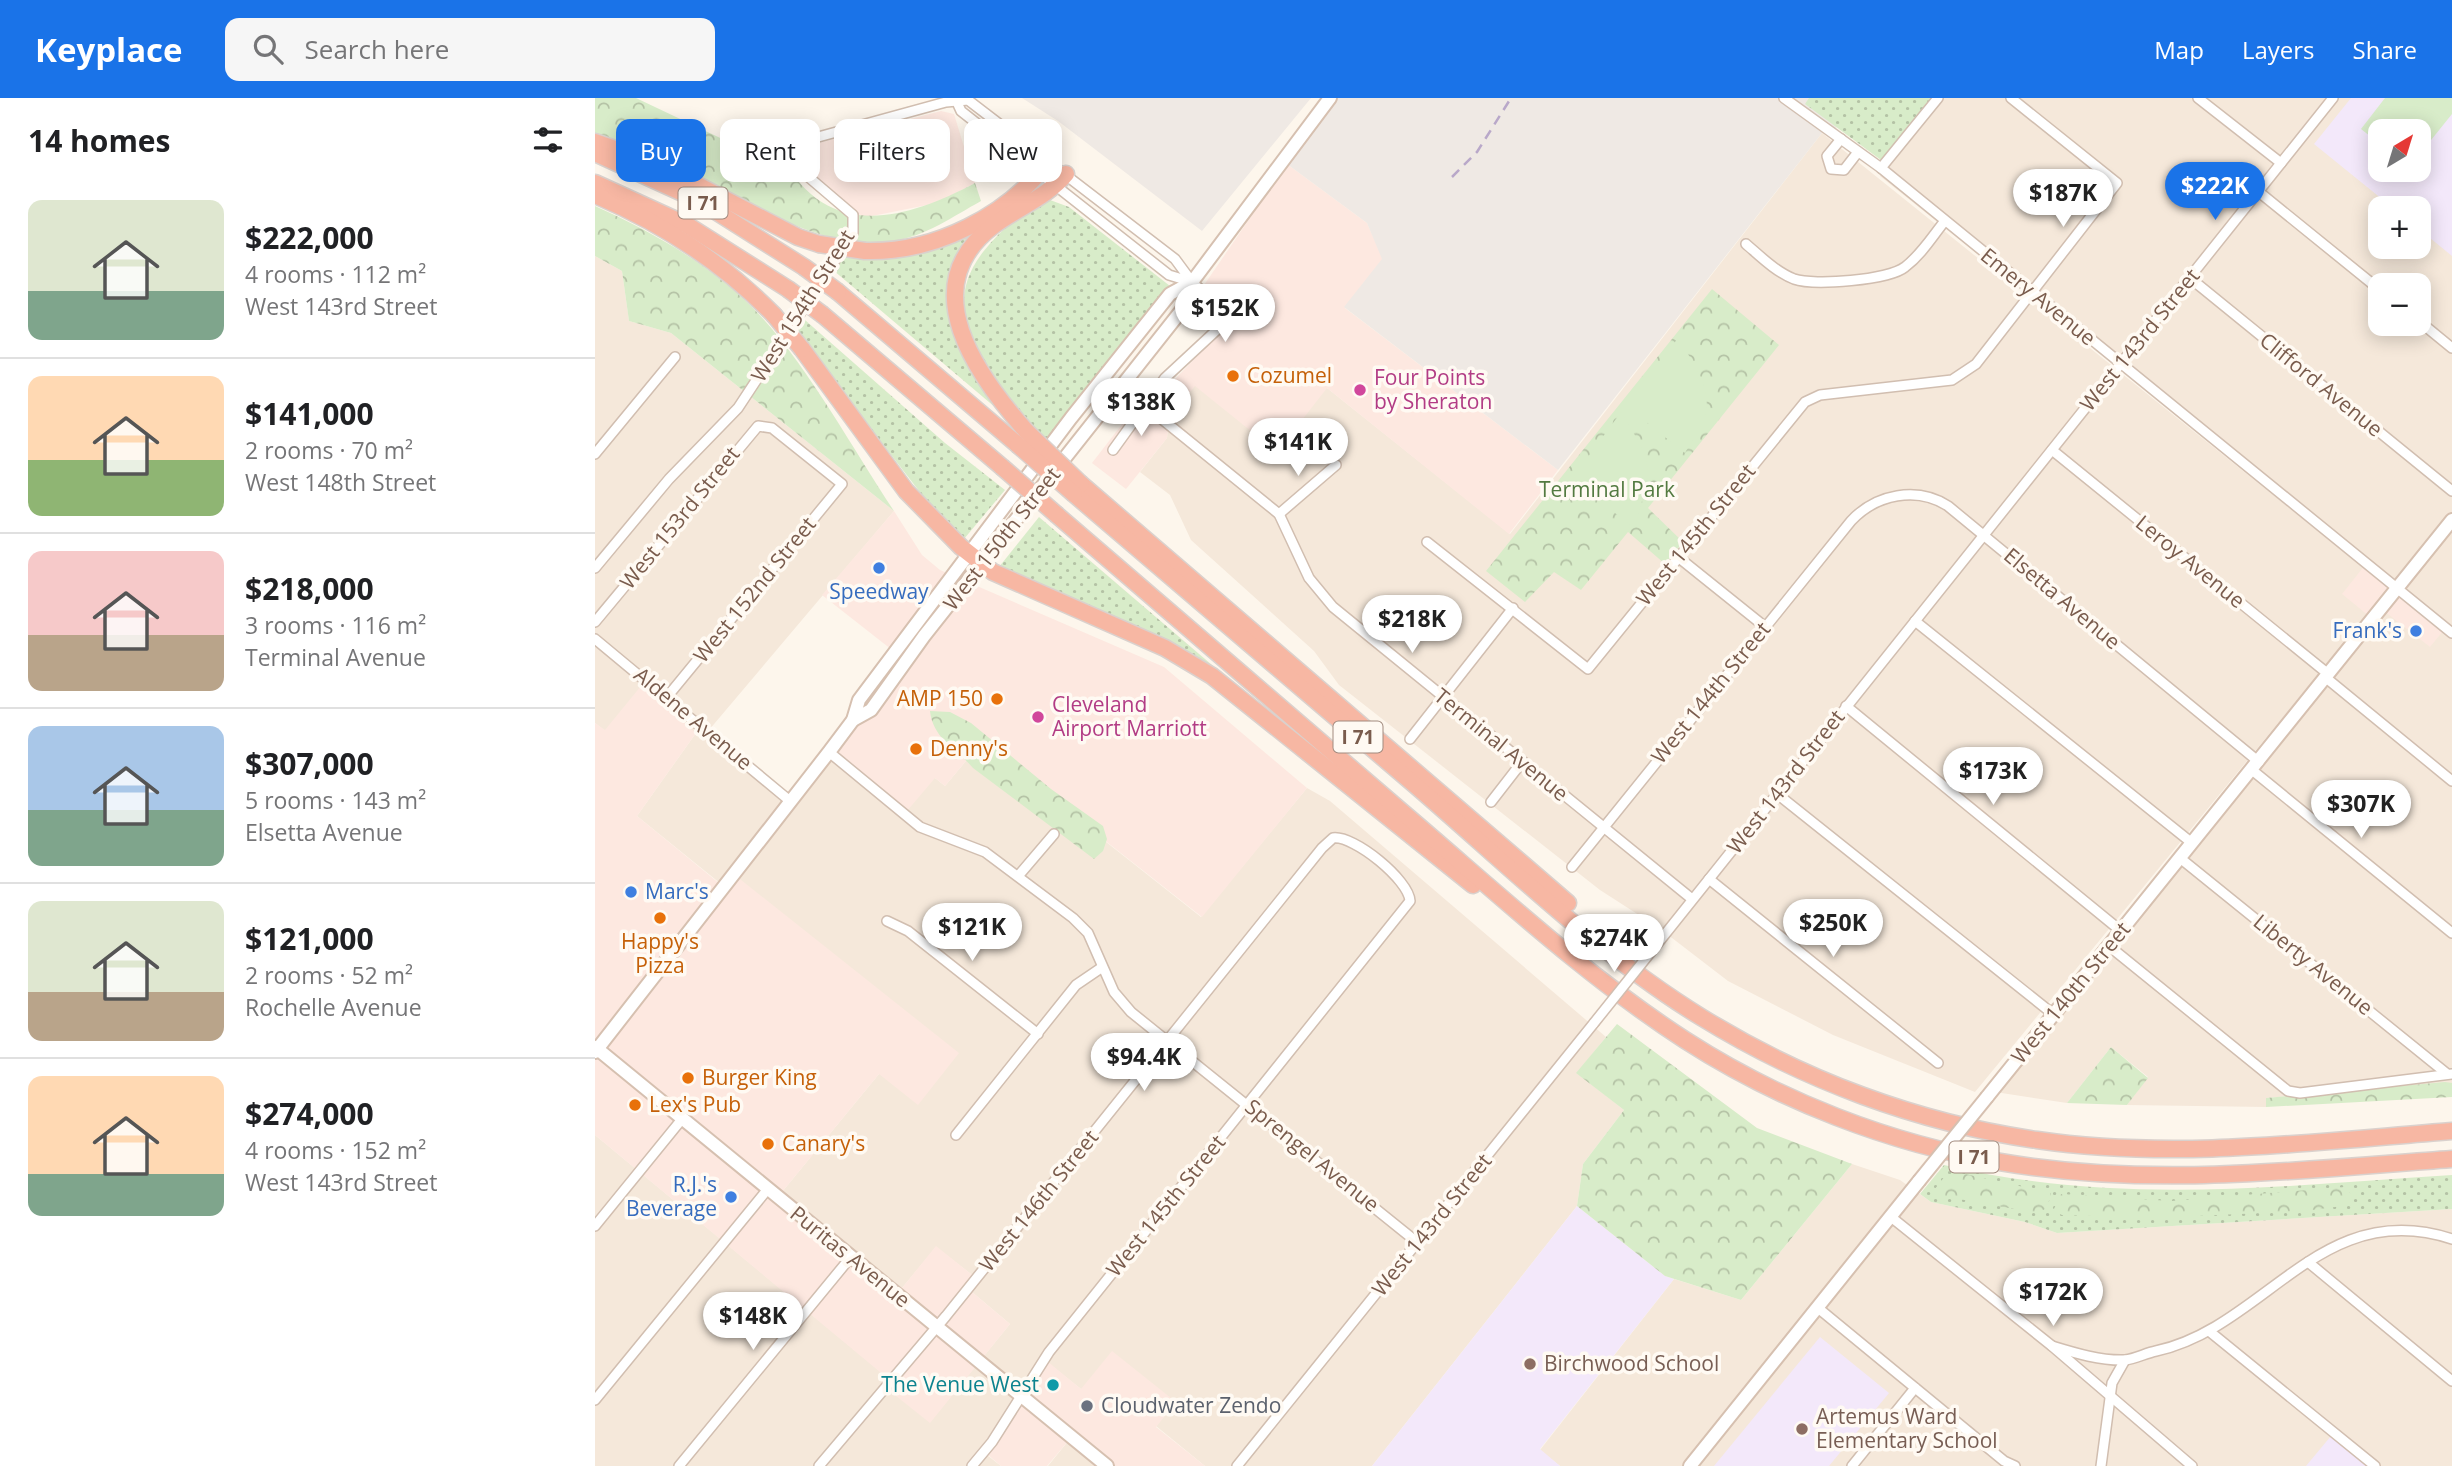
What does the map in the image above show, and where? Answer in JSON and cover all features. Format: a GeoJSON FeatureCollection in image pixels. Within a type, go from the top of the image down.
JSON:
{"type":"FeatureCollection","features":[{"type":"Feature","properties":{"kind":"highway"},"geometry":{"type":"LineString","coordinates":[[595,142],[655,163],[798,237],[819,244],[865,251],[907,249],[953,235],[1025,189],[1031,182]]}},
{"type":"Feature","properties":{"kind":"highway","name":"I 71"},"geometry":{"type":"LineString","coordinates":[[595,153],[698,200],[804,267],[838,292],[1023,439],[1077,489],[1534,873],[1644,978],[1700,1017],[1813,1076],[1891,1106],[2010,1135],[2101,1147],[2177,1150],[2452,1131]]}},
{"type":"Feature","properties":{"kind":"highway"},"geometry":{"type":"LineString","coordinates":[[1023,439],[965,344],[955,308],[955,291],[967,255],[978,239],[992,226],[1058,182]]}},
{"type":"Feature","properties":{"kind":"highway","name":"I 71"},"geometry":{"type":"LineString","coordinates":[[595,183],[687,225],[788,289],[823,316],[1552,939],[1657,1020],[1728,1065],[1854,1122],[1933,1147],[2041,1168],[2177,1177],[2452,1159]]}},
{"type":"Feature","properties":{"kind":"highway"},"geometry":{"type":"LineString","coordinates":[[595,195],[685,240],[727,271],[774,315],[923,512],[993,572],[1165,648],[1212,676],[1456,872],[1552,939]]}},
{"type":"Feature","properties":{"kind":"street","name":"West 150th Street"},"geometry":{"type":"LineString","coordinates":[[975,558],[1185,306],[1192,282],[1330,98]]}},
{"type":"Feature","properties":{"kind":"street","name":"Emery Avenue"},"geometry":{"type":"LineString","coordinates":[[1784,98],[1881,168],[2452,633]]}},
{"type":"Feature","properties":{"kind":"street"},"geometry":{"type":"LineString","coordinates":[[1881,168],[1938,98]]}},
{"type":"Feature","properties":{"kind":"street"},"geometry":{"type":"LineString","coordinates":[[2011,98],[2117,184],[2032,292]]}},
{"type":"Feature","properties":{"kind":"street"},"geometry":{"type":"LineString","coordinates":[[2198,98],[2281,163]]}},
{"type":"Feature","properties":{"kind":"street","name":"West 143rd Street"},"geometry":{"type":"LineString","coordinates":[[1237,1466],[1418,1244],[2333,98]]}},
{"type":"Feature","properties":{"kind":"street"},"geometry":{"type":"LineString","coordinates":[[973,119],[961,111],[956,100],[968,100],[990,119]]}},
{"type":"Feature","properties":{"kind":"street","name":"West 154th Street"},"geometry":{"type":"LineString","coordinates":[[595,568],[669,479],[738,408],[853,233],[853,215],[805,174],[789,145],[956,100]]}},
{"type":"Feature","properties":{"kind":"street"},"geometry":{"type":"LineString","coordinates":[[1841,139],[1827,156],[1831,169],[1844,170],[1858,152]]}},
{"type":"Feature","properties":{"kind":"street"},"geometry":{"type":"LineString","coordinates":[[1062,181],[1169,275],[1192,282]]}},
{"type":"Feature","properties":{"kind":"street"},"geometry":{"type":"LineString","coordinates":[[1062,181],[1175,259],[1192,282],[1223,310],[1224,322],[1165,378],[1147,407],[1113,450]]}},
{"type":"Feature","properties":{"kind":"street"},"geometry":{"type":"LineString","coordinates":[[2259,192],[2368,280]]}},
{"type":"Feature","properties":{"kind":"street"},"geometry":{"type":"LineString","coordinates":[[1746,244],[1794,279],[1818,282],[1888,275],[1903,269],[1916,258],[1944,222]]}},
{"type":"Feature","properties":{"kind":"street","name":"Clifford Avenue"},"geometry":{"type":"LineString","coordinates":[[2190,278],[2452,491]]}},
{"type":"Feature","properties":{"kind":"street","name":"West 150th Street"},"geometry":{"type":"LineString","coordinates":[[596,1050],[853,720],[871,710],[975,558],[1170,294],[1192,282]]}},
{"type":"Feature","properties":{"kind":"street","name":"West 145th Street"},"geometry":{"type":"LineString","coordinates":[[1513,608],[1588,669],[1805,402],[1820,395],[1952,380],[1976,364],[2032,292]]}},
{"type":"Feature","properties":{"kind":"street"},"geometry":{"type":"LineString","coordinates":[[2431,331],[2452,348]]}},
{"type":"Feature","properties":{"kind":"street"},"geometry":{"type":"LineString","coordinates":[[595,454],[675,357]]}},
{"type":"Feature","properties":{"kind":"street","name":"Terminal Avenue"},"geometry":{"type":"LineString","coordinates":[[1147,407],[1279,514],[1309,578],[1333,607],[1692,899]]}},
{"type":"Feature","properties":{"kind":"street","name":"West 153rd Street"},"geometry":{"type":"LineString","coordinates":[[595,622],[758,426],[772,428],[842,484]]}},
{"type":"Feature","properties":{"kind":"street","name":"Leroy Avenue"},"geometry":{"type":"LineString","coordinates":[[2052,450],[2452,781]]}},
{"type":"Feature","properties":{"kind":"street"},"geometry":{"type":"LineString","coordinates":[[1279,514],[1336,465]]}},
{"type":"Feature","properties":{"kind":"street","name":"West 152nd Street"},"geometry":{"type":"LineString","coordinates":[[667,697],[842,484]]}},
{"type":"Feature","properties":{"kind":"street","name":"Elsetta Avenue"},"geometry":{"type":"LineString","coordinates":[[1851,520],[1865,506],[1877,500],[1914,495],[1933,496],[1984,535],[2452,933]]}},
{"type":"Feature","properties":{"kind":"street","name":"West 144th Street"},"geometry":{"type":"LineString","coordinates":[[1572,867],[1851,520]]}},
{"type":"Feature","properties":{"kind":"street","name":"West 140th Street"},"geometry":{"type":"LineString","coordinates":[[1690,1466],[2452,520]]}},
{"type":"Feature","properties":{"kind":"street"},"geometry":{"type":"LineString","coordinates":[[1410,739],[1513,608],[1427,542]]}},
{"type":"Feature","properties":{"kind":"street"},"geometry":{"type":"LineString","coordinates":[[1678,557],[1764,626]]}},
{"type":"Feature","properties":{"kind":"street"},"geometry":{"type":"LineString","coordinates":[[1915,621],[2192,843]]}},
{"type":"Feature","properties":{"kind":"street","name":"Aldene Avenue"},"geometry":{"type":"LineString","coordinates":[[595,639],[790,801]]}},
{"type":"Feature","properties":{"kind":"street"},"geometry":{"type":"LineString","coordinates":[[1846,706],[2121,931]]}},
{"type":"Feature","properties":{"kind":"street","name":"Sprengel Avenue"},"geometry":{"type":"LineString","coordinates":[[829,752],[920,827],[985,852],[1019,875],[1088,933],[1101,968],[1114,992],[1131,1012],[1418,1244]]}},
{"type":"Feature","properties":{"kind":"street"},"geometry":{"type":"LineString","coordinates":[[1491,802],[1522,762]]}},
{"type":"Feature","properties":{"kind":"street"},"geometry":{"type":"LineString","coordinates":[[1776,793],[2053,1014]]}},
{"type":"Feature","properties":{"kind":"street"},"geometry":{"type":"LineString","coordinates":[[1019,875],[1054,835]]}},
{"type":"Feature","properties":{"kind":"street","name":"West 146th Street"},"geometry":{"type":"LineString","coordinates":[[819,1466],[935,1325],[951,1311],[1322,848],[1333,838],[1341,837],[1373,857]]}},
{"type":"Feature","properties":{"kind":"street","name":"West 145th Street"},"geometry":{"type":"LineString","coordinates":[[972,1466],[1022,1396],[1049,1352],[1410,901],[1410,892],[1398,877],[1373,857]]}},
{"type":"Feature","properties":{"kind":"street","name":"Liberty Avenue"},"geometry":{"type":"LineString","coordinates":[[2180,858],[2449,1074]]}},
{"type":"Feature","properties":{"kind":"street"},"geometry":{"type":"LineString","coordinates":[[1709,879],[1938,1063]]}},
{"type":"Feature","properties":{"kind":"street"},"geometry":{"type":"LineString","coordinates":[[887,921],[908,931],[1038,1034]]}},
{"type":"Feature","properties":{"kind":"street"},"geometry":{"type":"LineString","coordinates":[[2109,946],[2288,1091],[2300,1093],[2449,1074]]}},
{"type":"Feature","properties":{"kind":"street"},"geometry":{"type":"LineString","coordinates":[[955,1135],[1076,985],[1101,968]]}},
{"type":"Feature","properties":{"kind":"street","name":"Puritas Avenue"},"geometry":{"type":"LineString","coordinates":[[596,1050],[1107,1466]]}},
{"type":"Feature","properties":{"kind":"street"},"geometry":{"type":"LineString","coordinates":[[595,1226],[682,1119]]}},
{"type":"Feature","properties":{"kind":"street"},"geometry":{"type":"LineString","coordinates":[[595,1400],[767,1190]]}},
{"type":"Feature","properties":{"kind":"street"},"geometry":{"type":"LineString","coordinates":[[1891,1217],[2052,1346],[2192,1466]]}},
{"type":"Feature","properties":{"kind":"street"},"geometry":{"type":"LineString","coordinates":[[2052,1346],[2086,1356],[2125,1360],[2175,1348],[2209,1331],[2308,1262],[2351,1237],[2395,1231],[2434,1233],[2452,1240]]}},
{"type":"Feature","properties":{"kind":"street"},"geometry":{"type":"LineString","coordinates":[[680,1466],[850,1258]]}},
{"type":"Feature","properties":{"kind":"street"},"geometry":{"type":"LineString","coordinates":[[2308,1262],[2452,1381]]}},
{"type":"Feature","properties":{"kind":"street"},"geometry":{"type":"LineString","coordinates":[[1818,1308],[2002,1464],[2015,1466]]}},
{"type":"Feature","properties":{"kind":"street"},"geometry":{"type":"LineString","coordinates":[[2209,1331],[2375,1466]]}},
{"type":"Feature","properties":{"kind":"street"},"geometry":{"type":"LineString","coordinates":[[2101,1466],[2112,1400],[2112,1383],[2125,1360]]}},
{"type":"Feature","properties":{"kind":"street"},"geometry":{"type":"LineString","coordinates":[[1852,1466],[1915,1388]]}},
{"type":"Feature","properties":{"kind":"shaded area"},"geometry":{"type":"Polygon","coordinates":[[[1022,98],[1311,98],[1202,231],[1062,124],[1062,119],[1055,119],[1022,98]]]}},
{"type":"Feature","properties":{"kind":"shaded area"},"geometry":{"type":"Polygon","coordinates":[[[1337,98],[1861,98],[1836,128],[1822,133],[1558,470],[1344,307],[1382,259],[1367,223],[1287,164],[1337,98]]]}},
{"type":"Feature","properties":{"kind":"shaded area"},"geometry":{"type":"Polygon","coordinates":[[[1943,98],[2452,98],[2452,1083],[2266,1098],[2266,1107],[2127,1105],[2148,1077],[2111,1047],[2067,1103],[1995,1092],[2383,610],[2365,565],[1880,176],[1943,98]]]}},
{"type":"Feature","properties":{"kind":"shaded area"},"geometry":{"type":"Polygon","coordinates":[[[2351,98],[2452,98],[2452,256],[2431,239],[2431,196],[2378,196],[2314,144],[2351,98]]]}},
{"type":"Feature","properties":{"kind":"shaded area"},"geometry":{"type":"Polygon","coordinates":[[[941,111],[954,114],[964,147],[964,182],[975,183],[937,203],[862,218],[819,182],[820,143],[834,139],[834,182],[950,182],[950,119],[910,119],[941,111]]]}},
{"type":"Feature","properties":{"kind":"shaded area"},"geometry":{"type":"Polygon","coordinates":[[[1822,133],[2389,588],[1975,1092],[1833,1035],[1728,981],[1659,928],[1600,890],[1339,685],[1314,651],[1191,540],[1170,495],[1140,472],[1167,438],[1169,417],[1194,386],[1327,388],[1510,534],[1822,133]]]}},
{"type":"Feature","properties":{"kind":"shaded area"},"geometry":{"type":"Polygon","coordinates":[[[1287,164],[1367,223],[1383,259],[1345,308],[1558,470],[1509,534],[1327,388],[1277,452],[1195,386],[1169,417],[1152,403],[1232,320],[1202,288],[1287,164]]]}},
{"type":"Feature","properties":{"kind":"shaded area"},"geometry":{"type":"Polygon","coordinates":[[[595,256],[622,271],[629,321],[671,333],[894,511],[709,730],[791,796],[829,750],[935,778],[945,786],[981,743],[1201,917],[1307,788],[1330,801],[1606,1037],[1577,1073],[1624,1110],[1583,1164],[1577,1206],[1372,1466],[1205,1466],[1156,1426],[1176,1402],[1081,1389],[1047,1362],[987,1455],[1001,1466],[595,1466],[595,1135],[887,1377],[882,1383],[930,1422],[1010,1324],[972,1292],[980,1281],[936,1247],[902,1288],[782,1192],[879,1074],[721,884],[637,816],[696,733],[604,730],[595,723],[595,256]]]}},
{"type":"Feature","properties":{"kind":"shaded area"},"geometry":{"type":"Polygon","coordinates":[[[1137,405],[1168,429],[1167,438],[1126,489],[1092,463],[1137,405]]]}},
{"type":"Feature","properties":{"kind":"shaded area"},"geometry":{"type":"Polygon","coordinates":[[[894,511],[922,555],[940,570],[1164,667],[1307,788],[1202,917],[981,743],[945,786],[935,778],[907,811],[829,750],[901,657],[822,595],[894,511]]]}},
{"type":"Feature","properties":{"kind":"shaded area"},"geometry":{"type":"Polygon","coordinates":[[[2365,565],[2444,630],[2430,647],[2384,611],[2375,621],[2342,594],[2365,565]]]}},
{"type":"Feature","properties":{"kind":"shaded area"},"geometry":{"type":"Polygon","coordinates":[[[641,686],[696,733],[637,816],[720,884],[731,872],[959,1053],[918,1105],[879,1074],[782,1192],[902,1288],[936,1246],[981,1282],[972,1292],[1010,1324],[930,1423],[881,1384],[886,1377],[595,1135],[595,723],[605,730],[641,686]]]}},
{"type":"Feature","properties":{"kind":"shaded area"},"geometry":{"type":"Polygon","coordinates":[[[1852,1164],[1900,1180],[1931,1202],[2025,1222],[2057,1233],[2452,1209],[2452,1466],[1560,1466],[1540,1450],[1674,1279],[1741,1300],[1852,1164]]]}},
{"type":"Feature","properties":{"kind":"shaded area","name":"Birchwood School"},"geometry":{"type":"Polygon","coordinates":[[[1577,1206],[1665,1276],[1674,1279],[1540,1449],[1560,1466],[1372,1466],[1577,1206]]]}},
{"type":"Feature","properties":{"kind":"shaded area","name":"Artemus Ward Elementary School"},"geometry":{"type":"Polygon","coordinates":[[[1820,1337],[1889,1393],[1829,1466],[1714,1466],[1820,1337]]]}},
{"type":"Feature","properties":{"kind":"shaded area"},"geometry":{"type":"Polygon","coordinates":[[[1112,1351],[1176,1402],[1156,1427],[1205,1466],[1100,1466],[1069,1440],[1047,1466],[1001,1466],[987,1454],[1047,1361],[1081,1389],[1112,1351]]]}},
{"type":"Feature","properties":{"kind":"shaded area"},"geometry":{"type":"Polygon","coordinates":[[[2331,1436],[2368,1466],[2306,1466],[2331,1436]]]}},
{"type":"Feature","properties":{"kind":"shaded area"},"geometry":{"type":"Polygon","coordinates":[[[1069,1440],[1100,1466],[1048,1466],[1069,1440]]]}},
{"type":"Feature","properties":{"kind":"green space"},"geometry":{"type":"Polygon","coordinates":[[[595,98],[636,98],[680,119],[616,119],[616,141],[595,134],[595,98]]]}},
{"type":"Feature","properties":{"kind":"green space"},"geometry":{"type":"Polygon","coordinates":[[[1809,98],[1931,98],[1881,160],[1805,104],[1809,98]]]}},
{"type":"Feature","properties":{"kind":"green space"},"geometry":{"type":"Polygon","coordinates":[[[2385,98],[2452,98],[2452,114],[2431,140],[2431,119],[2369,119],[2385,98]]]}},
{"type":"Feature","properties":{"kind":"green space"},"geometry":{"type":"Polygon","coordinates":[[[2368,120],[2368,135],[2361,129],[2368,120]]]}},
{"type":"Feature","properties":{"kind":"green space"},"geometry":{"type":"Polygon","coordinates":[[[706,131],[720,138],[720,182],[799,182],[821,201],[844,212],[868,216],[894,214],[921,207],[975,183],[981,201],[939,225],[905,239],[865,242],[812,232],[706,181],[706,131]]]}},
{"type":"Feature","properties":{"kind":"green space"},"geometry":{"type":"Polygon","coordinates":[[[1050,200],[1069,207],[1170,286],[1049,442],[1010,402],[977,355],[967,330],[963,304],[968,278],[983,252],[1014,222],[1050,200]]]}},
{"type":"Feature","properties":{"kind":"green space"},"geometry":{"type":"Polygon","coordinates":[[[595,206],[677,249],[716,276],[751,306],[771,327],[827,405],[894,511],[671,333],[629,321],[622,271],[595,256],[595,206]]]}},
{"type":"Feature","properties":{"kind":"green space"},"geometry":{"type":"Polygon","coordinates":[[[976,227],[979,231],[955,274],[948,304],[955,335],[972,366],[999,405],[996,408],[833,270],[843,255],[882,256],[912,253],[941,245],[976,227]]]}},
{"type":"Feature","properties":{"kind":"green space","name":"Terminal Park"},"geometry":{"type":"Polygon","coordinates":[[[1712,289],[1779,345],[1648,508],[1683,542],[1665,564],[1628,532],[1581,590],[1554,572],[1525,602],[1486,571],[1712,289]]]}},
{"type":"Feature","properties":{"kind":"green space"},"geometry":{"type":"Polygon","coordinates":[[[805,320],[945,443],[1005,490],[964,539],[940,518],[796,332],[805,320]]]}},
{"type":"Feature","properties":{"kind":"green space"},"geometry":{"type":"Polygon","coordinates":[[[1678,338],[1695,366],[1707,398],[1702,423],[1685,453],[1626,406],[1678,338]]]}},
{"type":"Feature","properties":{"kind":"green space"},"geometry":{"type":"Polygon","coordinates":[[[1621,412],[1640,445],[1647,468],[1647,479],[1634,528],[1572,479],[1621,412]]]}},
{"type":"Feature","properties":{"kind":"green space"},"geometry":{"type":"Polygon","coordinates":[[[1039,517],[1219,671],[1216,674],[999,567],[1039,517]]]}},
{"type":"Feature","properties":{"kind":"green space"},"geometry":{"type":"Polygon","coordinates":[[[930,711],[950,712],[971,723],[1051,789],[1103,826],[1107,839],[1103,851],[1094,859],[973,768],[940,736],[930,711]]]}},
{"type":"Feature","properties":{"kind":"green space"},"geometry":{"type":"Polygon","coordinates":[[[1617,1024],[1757,1128],[1852,1164],[1741,1300],[1665,1276],[1577,1206],[1583,1164],[1624,1110],[1576,1073],[1617,1024]]]}},
{"type":"Feature","properties":{"kind":"green space"},"geometry":{"type":"Polygon","coordinates":[[[2111,1047],[2148,1078],[2127,1105],[2067,1103],[2111,1047]]]}},
{"type":"Feature","properties":{"kind":"green space"},"geometry":{"type":"Polygon","coordinates":[[[2452,1083],[2452,1097],[2266,1107],[2266,1098],[2452,1083]]]}},
{"type":"Feature","properties":{"kind":"green space"},"geometry":{"type":"Polygon","coordinates":[[[1944,1165],[2009,1178],[2135,1189],[2198,1190],[2452,1175],[2452,1209],[2057,1233],[2025,1222],[1931,1202],[1920,1194],[1944,1165]]]}},
{"type":"Feature","properties":{"kind":"green space"},"geometry":{"type":"Polygon","coordinates":[[[1956,1172],[2051,1193],[2047,1208],[2037,1213],[1931,1194],[1945,1176],[1956,1172]]]}},
{"type":"Feature","properties":{"kind":"green space"},"geometry":{"type":"Polygon","coordinates":[[[2345,1187],[2353,1196],[2351,1205],[2304,1211],[2153,1218],[2062,1215],[2053,1211],[2061,1194],[2171,1201],[2345,1187]]]}},
{"type":"Feature","properties":{"kind":"railway"},"geometry":{"type":"LineString","coordinates":[[1452,177],[1477,152],[1511,98]]}},
{"type":"Feature","properties":{"kind":"place","name":"Cozumel"},"geometry":{"type":"Point","coordinates":[1233,376]}},
{"type":"Feature","properties":{"kind":"place","name":"Four Points by Sheraton"},"geometry":{"type":"Point","coordinates":[1360,390]}},
{"type":"Feature","properties":{"kind":"place","name":"Speedway"},"geometry":{"type":"Point","coordinates":[879,568]}},
{"type":"Feature","properties":{"kind":"place","name":"Frank's"},"geometry":{"type":"Point","coordinates":[2416,631]}},
{"type":"Feature","properties":{"kind":"place","name":"AMP 150"},"geometry":{"type":"Point","coordinates":[997,699]}},
{"type":"Feature","properties":{"kind":"place","name":"Cleveland Airport Marriott"},"geometry":{"type":"Point","coordinates":[1038,717]}},
{"type":"Feature","properties":{"kind":"place","name":"Denny's"},"geometry":{"type":"Point","coordinates":[916,749]}},
{"type":"Feature","properties":{"kind":"place","name":"Marc's"},"geometry":{"type":"Point","coordinates":[631,892]}},
{"type":"Feature","properties":{"kind":"place","name":"Happy's Pizza"},"geometry":{"type":"Point","coordinates":[660,918]}},
{"type":"Feature","properties":{"kind":"place","name":"Burger King"},"geometry":{"type":"Point","coordinates":[688,1078]}},
{"type":"Feature","properties":{"kind":"place","name":"Lex's Pub"},"geometry":{"type":"Point","coordinates":[635,1105]}},
{"type":"Feature","properties":{"kind":"place","name":"Canary's"},"geometry":{"type":"Point","coordinates":[768,1144]}},
{"type":"Feature","properties":{"kind":"place","name":"R.J.'s Beverage"},"geometry":{"type":"Point","coordinates":[731,1197]}},
{"type":"Feature","properties":{"kind":"place","name":"Birchwood School"},"geometry":{"type":"Point","coordinates":[1530,1364]}},
{"type":"Feature","properties":{"kind":"place","name":"The Venue West"},"geometry":{"type":"Point","coordinates":[1053,1385]}},
{"type":"Feature","properties":{"kind":"place","name":"Cloudwater Zendo"},"geometry":{"type":"Point","coordinates":[1087,1406]}},
{"type":"Feature","properties":{"kind":"place","name":"Artemus Ward Elementary School"},"geometry":{"type":"Point","coordinates":[1802,1429]}}]}
